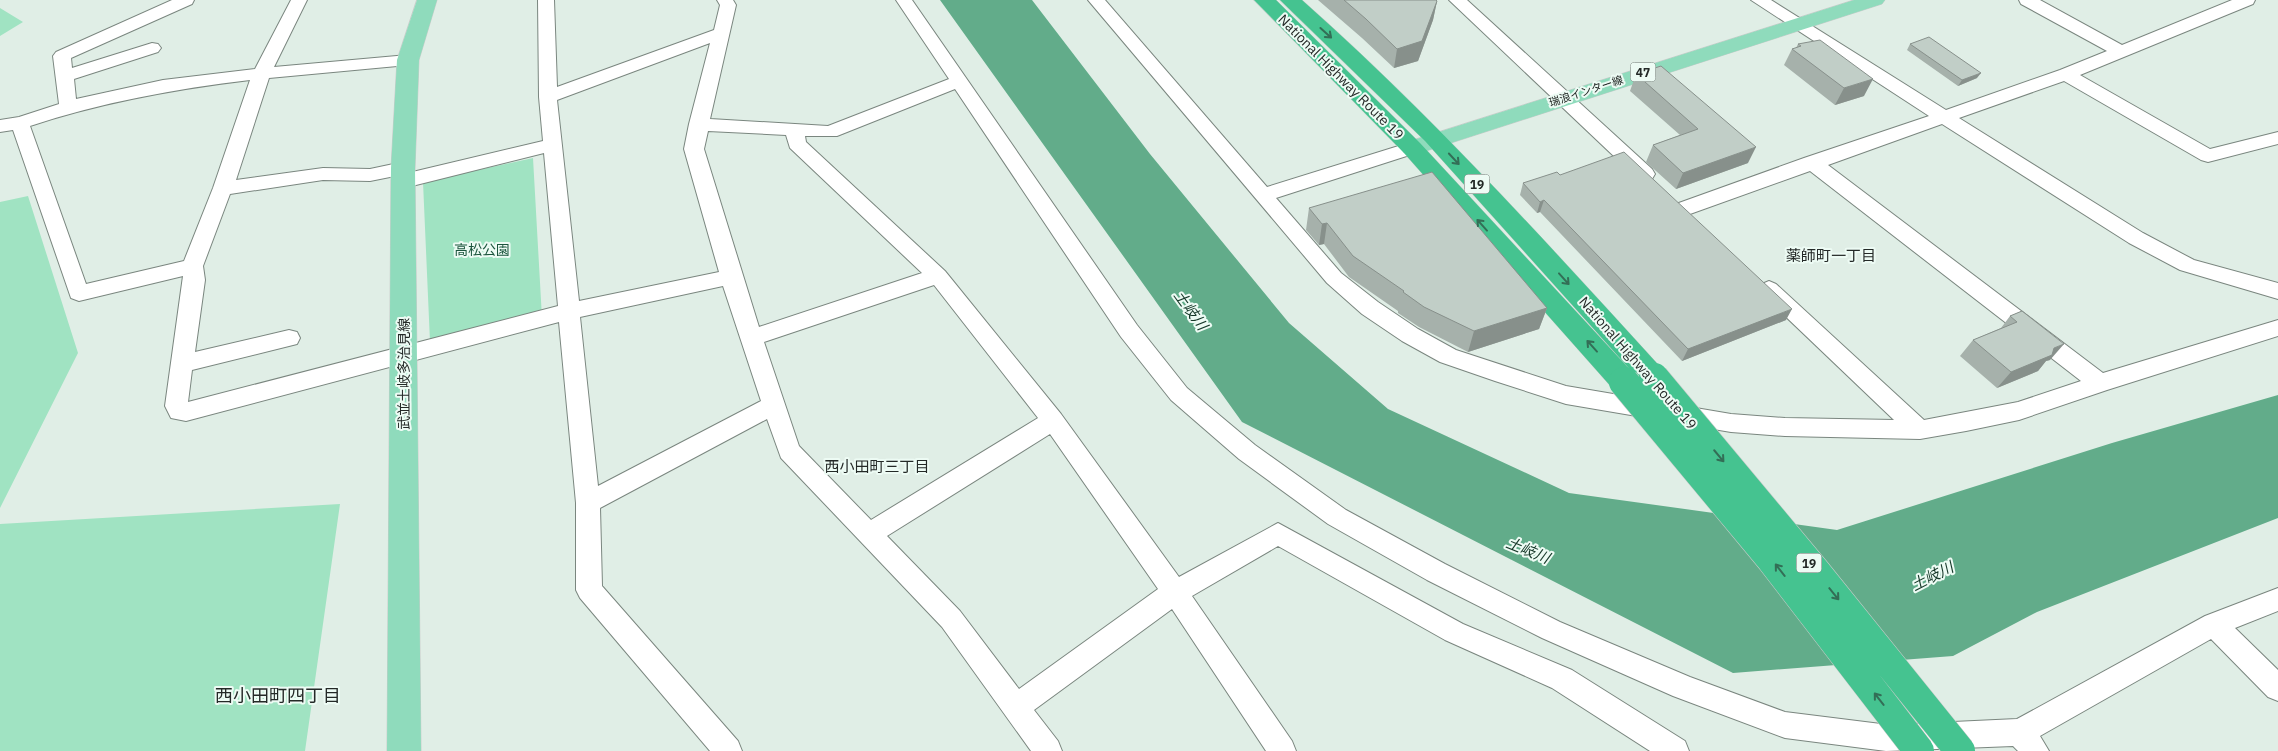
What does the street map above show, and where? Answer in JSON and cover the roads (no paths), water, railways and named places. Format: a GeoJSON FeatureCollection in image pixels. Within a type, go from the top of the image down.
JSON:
{"type":"FeatureCollection","features":[{"type":"Feature","properties":{"kind":"highway","name":"National Highway Route 19"},"geometry":{"type":"LineString","coordinates":[[1264,0],[1412,148],[1624,382],[1772,560],[1919,751]]}},
{"type":"Feature","properties":{"kind":"highway","name":"National Highway Route 19"},"geometry":{"type":"LineString","coordinates":[[1290,0],[1369,71],[1437,140],[1654,378],[1815,571],[1960,751]]}},
{"type":"Feature","properties":{"kind":"main road","name":"武並土岐多治見線"},"geometry":{"type":"LineString","coordinates":[[404,751],[403,174],[408,60],[427,0]]}},
{"type":"Feature","properties":{"kind":"main road","name":"瑞浪インター線"},"geometry":{"type":"LineString","coordinates":[[1412,148],[1875,0]]}},
{"type":"Feature","properties":{"kind":"street"},"geometry":{"type":"LineString","coordinates":[[68,106],[62,56],[186,0]]}},
{"type":"Feature","properties":{"kind":"street"},"geometry":{"type":"LineString","coordinates":[[299,0],[261,75],[223,188],[208,222],[193,266],[194,280],[176,406],[179,412],[186,412],[404,356],[570,311],[731,277]]}},
{"type":"Feature","properties":{"kind":"street"},"geometry":{"type":"LineString","coordinates":[[546,0],[548,97],[588,503],[589,590],[717,748]]}},
{"type":"Feature","properties":{"kind":"street"},"geometry":{"type":"LineString","coordinates":[[747,0],[726,3],[723,32],[698,124],[694,149],[731,277],[789,451],[951,619],[1017,706],[1048,751]]}},
{"type":"Feature","properties":{"kind":"street"},"geometry":{"type":"LineString","coordinates":[[904,0],[1129,331],[1179,394],[1247,452],[1337,517],[1436,572],[1552,630],[1683,687],[1785,725],[1889,738],[2028,741],[2214,624],[2278,599]]}},
{"type":"Feature","properties":{"kind":"street"},"geometry":{"type":"LineString","coordinates":[[1096,0],[1334,278],[1370,308],[1410,334],[1457,359],[1566,395],[1731,423],[1803,428],[1920,430],[2019,410],[2278,328]]}},
{"type":"Feature","properties":{"kind":"street"},"geometry":{"type":"LineString","coordinates":[[1458,0],[1678,204],[1812,162],[2066,74],[2247,0]]}},
{"type":"Feature","properties":{"kind":"street"},"geometry":{"type":"LineString","coordinates":[[1759,0],[2136,238],[2187,265],[2278,291]]}},
{"type":"Feature","properties":{"kind":"street"},"geometry":{"type":"LineString","coordinates":[[2027,0],[2122,52]]}},
{"type":"Feature","properties":{"kind":"street"},"geometry":{"type":"LineString","coordinates":[[548,97],[723,32]]}},
{"type":"Feature","properties":{"kind":"street"},"geometry":{"type":"LineString","coordinates":[[65,76],[96,68],[152,48]]}},
{"type":"Feature","properties":{"kind":"street"},"geometry":{"type":"LineString","coordinates":[[0,133],[68,106],[144,88],[408,60]]}},
{"type":"Feature","properties":{"kind":"street"},"geometry":{"type":"LineString","coordinates":[[2066,74],[2208,156],[2278,138]]}},
{"type":"Feature","properties":{"kind":"street"},"geometry":{"type":"LineString","coordinates":[[698,124],[830,132],[960,81]]}},
{"type":"Feature","properties":{"kind":"street"},"geometry":{"type":"LineString","coordinates":[[0,126],[22,124]]}},
{"type":"Feature","properties":{"kind":"street"},"geometry":{"type":"LineString","coordinates":[[22,124],[79,294],[193,266]]}},
{"type":"Feature","properties":{"kind":"street"},"geometry":{"type":"LineString","coordinates":[[794,131],[797,144],[938,276],[1053,420],[1175,592],[1282,751]]}},
{"type":"Feature","properties":{"kind":"street"},"geometry":{"type":"LineString","coordinates":[[223,188],[323,174],[403,174],[553,145]]}},
{"type":"Feature","properties":{"kind":"street"},"geometry":{"type":"LineString","coordinates":[[1263,195],[1412,148]]}},
{"type":"Feature","properties":{"kind":"street"},"geometry":{"type":"LineString","coordinates":[[1812,162],[2100,383]]}},
{"type":"Feature","properties":{"kind":"street"},"geometry":{"type":"LineString","coordinates":[[751,338],[938,276]]}},
{"type":"Feature","properties":{"kind":"street"},"geometry":{"type":"LineString","coordinates":[[1755,276],[1920,430]]}},
{"type":"Feature","properties":{"kind":"street"},"geometry":{"type":"LineString","coordinates":[[181,364],[289,338]]}},
{"type":"Feature","properties":{"kind":"street"},"geometry":{"type":"LineString","coordinates":[[588,503],[773,405]]}},
{"type":"Feature","properties":{"kind":"street"},"geometry":{"type":"LineString","coordinates":[[869,534],[1053,420]]}},
{"type":"Feature","properties":{"kind":"street"},"geometry":{"type":"LineString","coordinates":[[1017,706],[1175,592],[1278,534],[1454,632],[1562,679],[1675,751]]}},
{"type":"Feature","properties":{"kind":"street"},"geometry":{"type":"LineString","coordinates":[[2214,624],[2278,688]]}},
{"type":"Feature","properties":{"kind":"water","name":"土岐川"},"geometry":{"type":"Polygon","coordinates":[[[940,0],[1032,0],[1150,154],[1289,323],[1388,409],[1569,493],[1837,530],[2112,443],[2278,395],[2278,518],[2037,612],[1953,656],[1733,673],[1242,422],[940,0]]]}},
{"type":"Feature","properties":{"kind":"district","name":"薬師町一丁目"},"geometry":{"type":"Point","coordinates":[1831,255]}},
{"type":"Feature","properties":{"kind":"district","name":"西小田町三丁目"},"geometry":{"type":"Point","coordinates":[877,466]}},
{"type":"Feature","properties":{"kind":"district","name":"西小田町四丁目"},"geometry":{"type":"Point","coordinates":[278,695]}},
{"type":"Feature","properties":{"kind":"park label","name":"高松公園"},"geometry":{"type":"Point","coordinates":[482,250]}}]}
